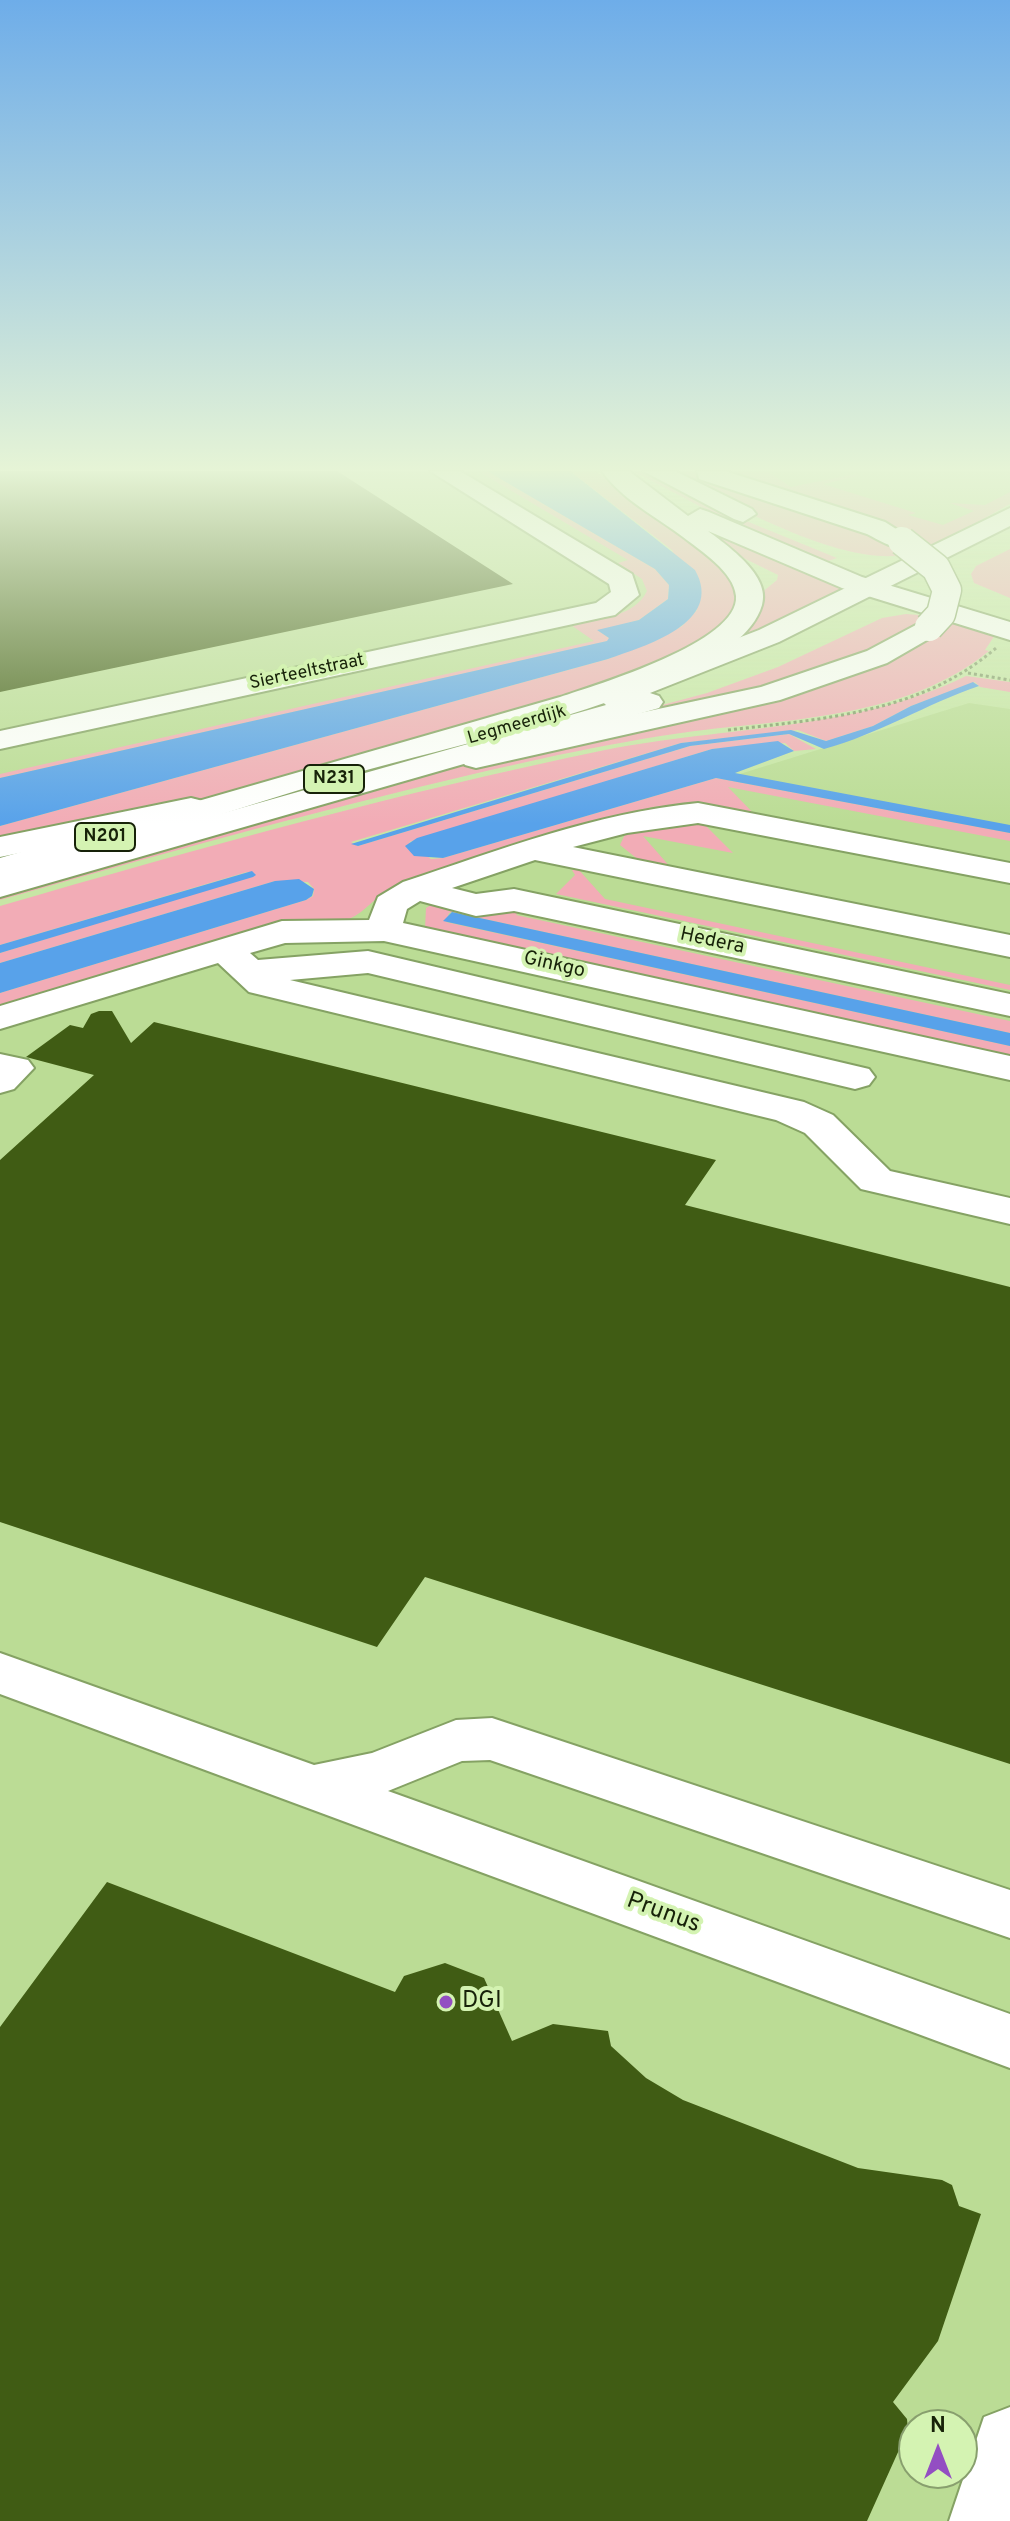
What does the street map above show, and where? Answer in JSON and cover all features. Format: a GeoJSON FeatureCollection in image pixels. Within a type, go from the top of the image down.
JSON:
{"type":"FeatureCollection","features":[{"type":"Feature","properties":{"kind":"main road","name":"Sierteeltstraat"},"geometry":{"type":"LineString","coordinates":[[0,740],[294,686],[605,609],[625,595],[624,589]]}},
{"type":"Feature","properties":{"kind":"main road","name":"N201"},"geometry":{"type":"LineString","coordinates":[[0,871],[209,804],[564,704],[694,654],[735,627],[750,595],[747,589]]}},
{"type":"Feature","properties":{"kind":"main road","name":"Legmeerdijk"},"geometry":{"type":"LineString","coordinates":[[0,871],[619,695],[707,663],[864,589]]}},
{"type":"Feature","properties":{"kind":"main road","name":"Legmeerdijk"},"geometry":{"type":"LineString","coordinates":[[0,887],[630,708],[729,675],[891,589]]}},
{"type":"Feature","properties":{"kind":"main road","name":"N201"},"geometry":{"type":"LineString","coordinates":[[907,589],[1010,631]]}},
{"type":"Feature","properties":{"kind":"main road"},"geometry":{"type":"LineString","coordinates":[[945,589],[1010,608]]}},
{"type":"Feature","properties":{"kind":"main road","name":"N231"},"geometry":{"type":"LineString","coordinates":[[379,777],[682,716],[769,694],[877,657],[929,627],[946,607],[946,589]]}},
{"type":"Feature","properties":{"kind":"main road"},"geometry":{"type":"LineString","coordinates":[[0,763],[291,700],[294,686]]}},
{"type":"Feature","properties":{"kind":"main road"},"geometry":{"type":"LineString","coordinates":[[0,847],[209,804]]}},
{"type":"Feature","properties":{"kind":"main road"},"geometry":{"type":"LineString","coordinates":[[384,930],[390,904],[415,889],[617,824],[663,814],[698,813],[1010,873]]}},
{"type":"Feature","properties":{"kind":"main road"},"geometry":{"type":"LineString","coordinates":[[538,850],[1010,946]]}},
{"type":"Feature","properties":{"kind":"main road","name":"Hedera"},"geometry":{"type":"LineString","coordinates":[[415,889],[476,905],[514,900],[1010,1005]]}},
{"type":"Feature","properties":{"kind":"main road","name":"Ginkgo"},"geometry":{"type":"LineString","coordinates":[[236,960],[282,932],[384,930],[1010,1068]]}},
{"type":"Feature","properties":{"kind":"main road"},"geometry":{"type":"LineString","coordinates":[[236,960],[262,984],[790,1111],[819,1124],[876,1180],[1010,1211]]}},
{"type":"Feature","properties":{"kind":"main road","name":"Ginkgo"},"geometry":{"type":"LineString","coordinates":[[0,1018],[236,960],[368,962],[855,1077]]}},
{"type":"Feature","properties":{"kind":"main road"},"geometry":{"type":"LineString","coordinates":[[819,1124],[883,1039]]}},
{"type":"Feature","properties":{"kind":"main road"},"geometry":{"type":"LineString","coordinates":[[0,1066],[14,1068],[0,1081]]}},
{"type":"Feature","properties":{"kind":"main road","name":"Prunus"},"geometry":{"type":"LineString","coordinates":[[0,1673],[1010,2041]]}},
{"type":"Feature","properties":{"kind":"main road"},"geometry":{"type":"LineString","coordinates":[[316,1786],[382,1772],[456,1741],[492,1739],[1010,1914]]}},
{"type":"Feature","properties":{"kind":"main road"},"geometry":{"type":"LineString","coordinates":[[986,2521],[1010,2442]]}},
{"type":"Feature","properties":{"kind":"path"},"geometry":{"type":"LineString","coordinates":[[967,673],[1010,680]]}},
{"type":"Feature","properties":{"kind":"shaded area"},"geometry":{"type":"Polygon","coordinates":[[[0,589],[667,589],[628,643],[0,791],[0,589]]]}},
{"type":"Feature","properties":{"kind":"shaded area"},"geometry":{"type":"Polygon","coordinates":[[[646,589],[669,589],[668,599],[639,620],[599,631],[609,638],[608,641],[0,778],[0,774],[594,641],[571,625],[624,612],[634,607],[646,589]]]}},
{"type":"Feature","properties":{"kind":"shaded area"},"geometry":{"type":"Polygon","coordinates":[[[688,589],[739,589],[735,617],[665,664],[462,729],[191,802],[0,844],[0,826],[608,659],[655,641],[682,626],[697,610],[688,589]]]}},
{"type":"Feature","properties":{"kind":"shaded area"},"geometry":{"type":"Polygon","coordinates":[[[766,589],[848,589],[737,643],[755,598],[766,589]]]}},
{"type":"Feature","properties":{"kind":"shaded area"},"geometry":{"type":"Polygon","coordinates":[[[988,589],[1010,589],[1010,598],[988,589]]]}},
{"type":"Feature","properties":{"kind":"shaded area"},"geometry":{"type":"Polygon","coordinates":[[[906,614],[944,617],[997,632],[985,650],[989,651],[957,673],[923,690],[886,702],[810,718],[678,733],[558,755],[278,823],[0,900],[0,894],[403,779],[529,748],[684,718],[781,693],[893,653],[926,638],[940,623],[926,620],[910,635],[880,651],[787,685],[660,717],[524,742],[707,693],[778,667],[882,618],[906,614]]]}},
{"type":"Feature","properties":{"kind":"shaded area"},"geometry":{"type":"Polygon","coordinates":[[[966,676],[1010,682],[1010,692],[980,687],[975,682],[911,706],[873,726],[826,741],[798,730],[681,743],[351,842],[358,846],[690,746],[789,734],[816,749],[794,751],[785,743],[712,749],[409,842],[431,859],[443,858],[716,778],[1010,833],[1010,841],[728,787],[758,818],[684,804],[652,807],[392,888],[349,919],[0,1009],[0,993],[306,900],[313,896],[314,889],[308,882],[275,881],[0,963],[0,953],[255,875],[247,872],[0,945],[0,906],[226,842],[453,784],[605,750],[834,717],[923,694],[966,676]]]}},
{"type":"Feature","properties":{"kind":"shaded area"},"geometry":{"type":"Polygon","coordinates":[[[969,703],[1010,709],[1010,2521],[0,2521],[0,1003],[969,703]]]}},
{"type":"Feature","properties":{"kind":"shaded area"},"geometry":{"type":"Polygon","coordinates":[[[701,821],[733,853],[643,836],[672,869],[640,861],[620,845],[626,832],[701,821]]]}},
{"type":"Feature","properties":{"kind":"shaded area"},"geometry":{"type":"Polygon","coordinates":[[[578,869],[605,899],[1010,985],[1010,990],[556,894],[575,875],[572,870],[578,869]]]}},
{"type":"Feature","properties":{"kind":"shaded area"},"geometry":{"type":"Polygon","coordinates":[[[438,901],[523,907],[516,915],[1010,1021],[1010,1033],[452,912],[446,922],[1010,1046],[1010,1059],[425,929],[426,908],[438,901]]]}},
{"type":"Feature","properties":{"kind":"water"},"geometry":{"type":"Polygon","coordinates":[[[669,589],[701,589],[699,604],[677,630],[608,659],[0,826],[0,778],[607,641],[609,638],[597,630],[639,620],[668,599],[669,589]]]}},
{"type":"Feature","properties":{"kind":"water"},"geometry":{"type":"Polygon","coordinates":[[[973,682],[979,686],[824,749],[789,734],[690,746],[358,846],[351,844],[681,743],[791,730],[826,741],[873,726],[911,706],[973,682]]]}},
{"type":"Feature","properties":{"kind":"water"},"geometry":{"type":"Polygon","coordinates":[[[778,741],[794,751],[735,773],[1010,825],[1010,833],[716,778],[443,858],[414,856],[405,846],[417,838],[712,749],[778,741]]]}},
{"type":"Feature","properties":{"kind":"water"},"geometry":{"type":"Polygon","coordinates":[[[252,871],[256,875],[253,877],[0,953],[0,945],[252,871]]]}},
{"type":"Feature","properties":{"kind":"water"},"geometry":{"type":"Polygon","coordinates":[[[299,879],[314,889],[312,896],[306,900],[0,993],[0,963],[275,881],[299,879]]]}},
{"type":"Feature","properties":{"kind":"water"},"geometry":{"type":"Polygon","coordinates":[[[452,912],[1010,1033],[1010,1046],[443,921],[452,912]]]}},
{"type":"Feature","properties":{"kind":"building"},"geometry":{"type":"Polygon","coordinates":[[[0,589],[491,589],[0,692],[0,589]]]}},
{"type":"Feature","properties":{"kind":"building"},"geometry":{"type":"Polygon","coordinates":[[[112,1011],[131,1043],[154,1022],[716,1160],[685,1205],[1010,1287],[1010,1764],[425,1577],[377,1647],[0,1522],[0,1160],[94,1075],[26,1057],[70,1025],[83,1028],[91,1014],[112,1011]]]}},
{"type":"Feature","properties":{"kind":"building"},"geometry":{"type":"Polygon","coordinates":[[[107,1882],[395,1992],[404,1976],[445,1963],[484,1978],[512,2041],[553,2024],[608,2031],[611,2046],[646,2078],[683,2100],[858,2168],[942,2180],[952,2185],[959,2206],[981,2214],[938,2341],[893,2402],[899,2409],[898,2452],[867,2521],[0,2521],[0,2027],[107,1882]]]}},
{"type":"Feature","properties":{"kind":"place","name":"DGI"},"geometry":{"type":"Point","coordinates":[446,2002]}}]}
